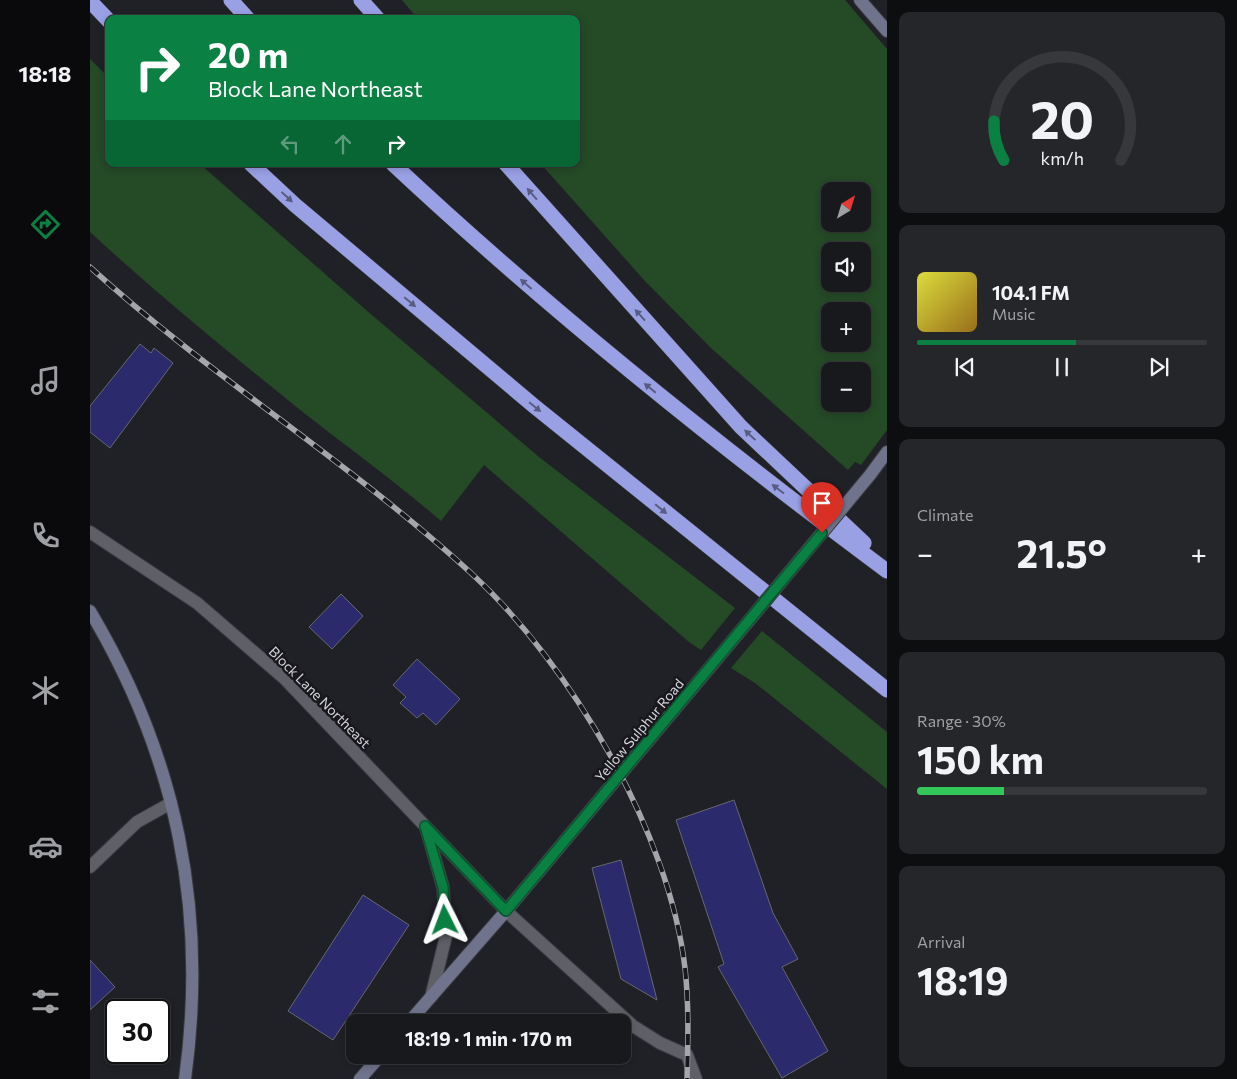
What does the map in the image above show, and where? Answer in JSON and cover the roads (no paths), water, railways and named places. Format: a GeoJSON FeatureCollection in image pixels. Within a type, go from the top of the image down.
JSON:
{"type":"FeatureCollection","features":[{"type":"Feature","properties":{"kind":"highway"},"geometry":{"type":"LineString","coordinates":[[231,0],[244,15]]}},
{"type":"Feature","properties":{"kind":"highway"},"geometry":{"type":"LineString","coordinates":[[361,0],[374,15]]}},
{"type":"Feature","properties":{"kind":"highway"},"geometry":{"type":"LineString","coordinates":[[90,1],[105,17]]}},
{"type":"Feature","properties":{"kind":"highway"},"geometry":{"type":"LineString","coordinates":[[254,167],[295,205],[534,406],[887,690]]}},
{"type":"Feature","properties":{"kind":"highway"},"geometry":{"type":"LineString","coordinates":[[396,167],[476,242],[617,362],[755,472],[887,570]]}},
{"type":"Feature","properties":{"kind":"highway"},"geometry":{"type":"LineString","coordinates":[[509,167],[741,427],[887,565]]}},
{"type":"Feature","properties":{"kind":"street"},"geometry":{"type":"LineString","coordinates":[[860,0],[887,31]]}},
{"type":"Feature","properties":{"kind":"street","name":"Yellow Sulphur Road"},"geometry":{"type":"LineString","coordinates":[[416,1014],[506,911],[738,635],[887,452]]}},
{"type":"Feature","properties":{"kind":"street","name":"Block Lane Northeast"},"geometry":{"type":"LineString","coordinates":[[90,532],[197,603],[285,679],[506,911],[632,1026],[660,1043],[687,1056],[696,1079]]}},
{"type":"Feature","properties":{"kind":"street"},"geometry":{"type":"LineString","coordinates":[[90,611],[133,690],[160,763],[184,858],[191,925],[193,979],[191,1035],[185,1079]]}},
{"type":"Feature","properties":{"kind":"street"},"geometry":{"type":"LineString","coordinates":[[90,867],[137,822],[171,803]]}},
{"type":"Feature","properties":{"kind":"street"},"geometry":{"type":"LineString","coordinates":[[425,826],[443,887],[446,936],[431,997]]}},
{"type":"Feature","properties":{"kind":"street"},"geometry":{"type":"LineString","coordinates":[[360,1079],[373,1064]]}},
{"type":"Feature","properties":{"kind":"railway"},"geometry":{"type":"LineString","coordinates":[[90,267],[184,346],[378,494],[425,533],[471,573],[508,611],[544,654],[610,754],[637,808],[659,862],[675,916],[685,968],[688,1010],[687,1079]]}}]}
